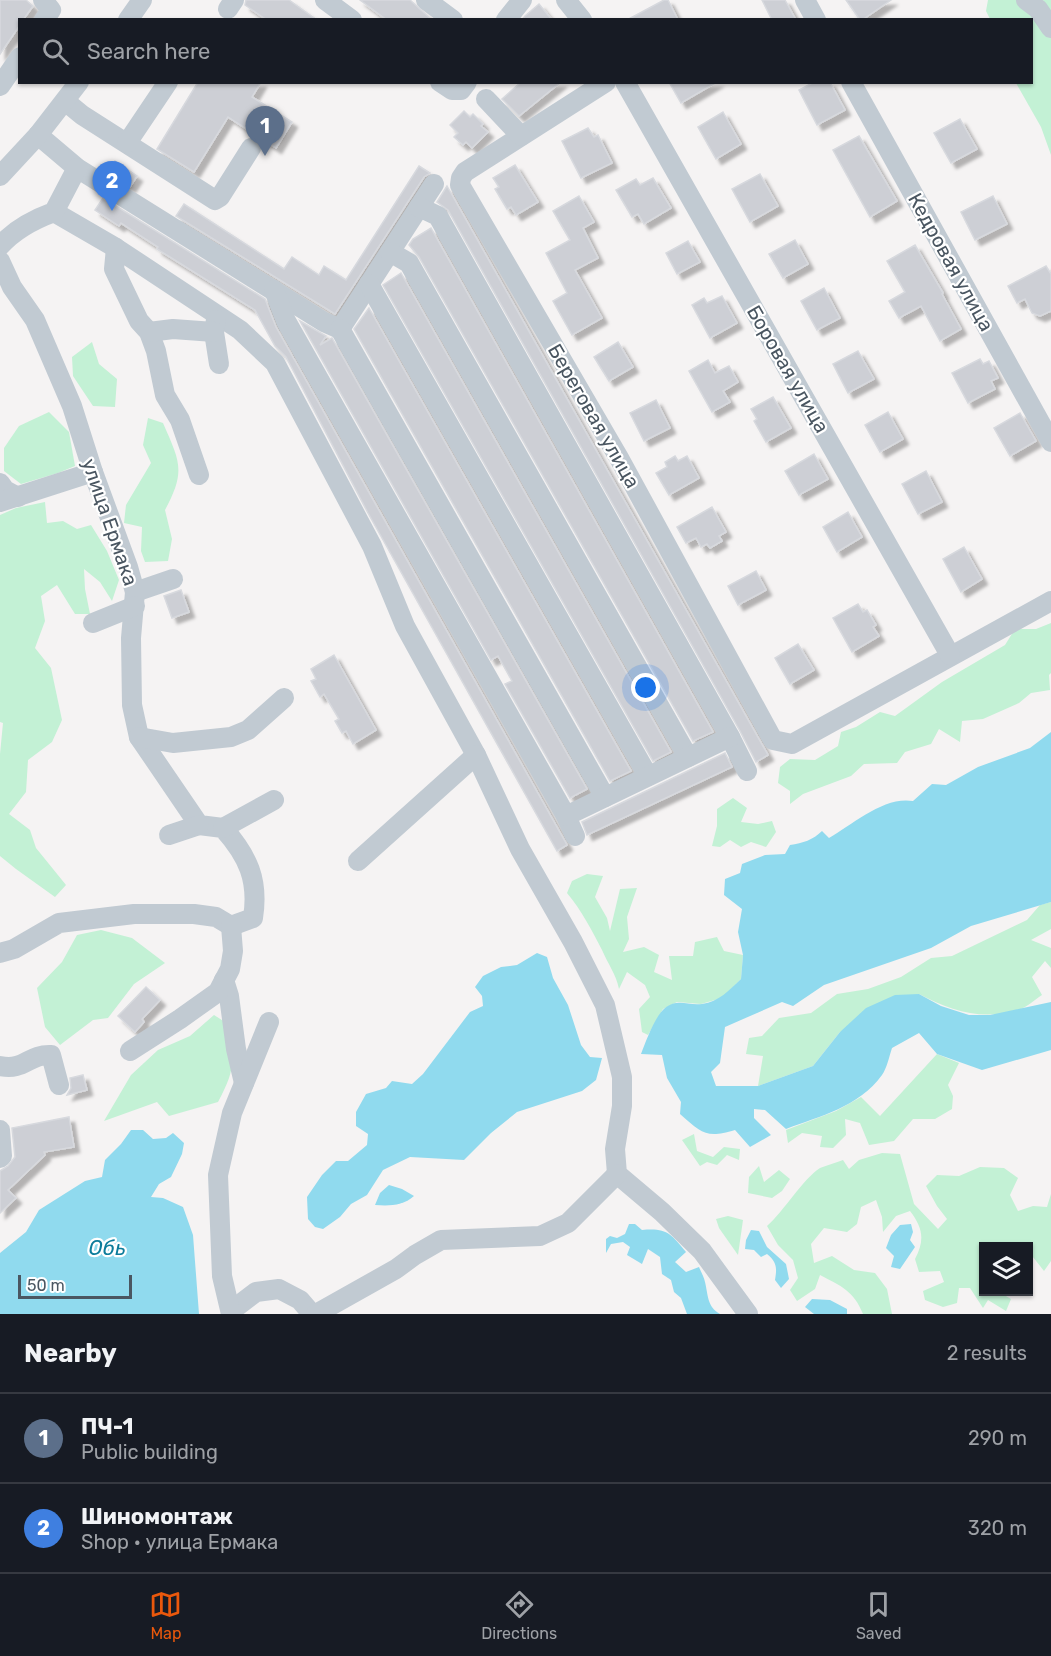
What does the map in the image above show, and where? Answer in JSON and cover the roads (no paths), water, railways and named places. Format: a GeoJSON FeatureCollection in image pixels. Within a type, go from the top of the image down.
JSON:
{"type":"FeatureCollection","features":[{"type":"Feature","properties":{"kind":"street"},"geometry":{"type":"LineString","coordinates":[[43,0],[51,10],[45,18]]}},
{"type":"Feature","properties":{"kind":"street"},"geometry":{"type":"LineString","coordinates":[[129,18],[142,0]]}},
{"type":"Feature","properties":{"kind":"street"},"geometry":{"type":"LineString","coordinates":[[325,0],[349,18]]}},
{"type":"Feature","properties":{"kind":"street"},"geometry":{"type":"LineString","coordinates":[[426,0],[450,18]]}},
{"type":"Feature","properties":{"kind":"street"},"geometry":{"type":"LineString","coordinates":[[508,18],[522,0]]}},
{"type":"Feature","properties":{"kind":"street"},"geometry":{"type":"LineString","coordinates":[[566,0],[580,18]]}},
{"type":"Feature","properties":{"kind":"street"},"geometry":{"type":"LineString","coordinates":[[805,0],[815,18]]}},
{"type":"Feature","properties":{"kind":"street"},"geometry":{"type":"LineString","coordinates":[[1026,0],[1038,9],[1051,28]]}},
{"type":"Feature","properties":{"kind":"street"},"geometry":{"type":"LineString","coordinates":[[0,86],[18,60]]}},
{"type":"Feature","properties":{"kind":"street"},"geometry":{"type":"LineString","coordinates":[[0,176],[38,135],[78,84]]}},
{"type":"Feature","properties":{"kind":"street"},"geometry":{"type":"LineString","coordinates":[[128,144],[167,84]]}},
{"type":"Feature","properties":{"kind":"street"},"geometry":{"type":"LineString","coordinates":[[443,84],[452,90],[461,90],[466,84]]}},
{"type":"Feature","properties":{"kind":"street","name":"Береговая улица"},"geometry":{"type":"LineString","coordinates":[[603,84],[465,172],[460,185],[619,458],[773,740],[792,744],[950,655]]}},
{"type":"Feature","properties":{"kind":"street","name":"Боровая улица"},"geometry":{"type":"LineString","coordinates":[[626,84],[950,655]]}},
{"type":"Feature","properties":{"kind":"street","name":"Кедровая улица"},"geometry":{"type":"LineString","coordinates":[[852,84],[1051,442]]}},
{"type":"Feature","properties":{"kind":"street"},"geometry":{"type":"LineString","coordinates":[[486,99],[520,136]]}},
{"type":"Feature","properties":{"kind":"street"},"geometry":{"type":"LineString","coordinates":[[65,101],[82,115],[215,200],[220,196],[251,148]]}},
{"type":"Feature","properties":{"kind":"street"},"geometry":{"type":"LineString","coordinates":[[38,135],[77,168],[324,322],[340,329],[605,797]]}},
{"type":"Feature","properties":{"kind":"street"},"geometry":{"type":"LineString","coordinates":[[0,246],[16,232],[40,217],[54,212],[77,168]]}},
{"type":"Feature","properties":{"kind":"street"},"geometry":{"type":"LineString","coordinates":[[340,329],[434,184]]}},
{"type":"Feature","properties":{"kind":"street"},"geometry":{"type":"LineString","coordinates":[[418,207],[438,216],[747,771]]}},
{"type":"Feature","properties":{"kind":"street"},"geometry":{"type":"LineString","coordinates":[[54,212],[116,248],[215,323],[240,330],[275,363],[372,546],[405,626],[476,755],[520,849],[573,942],[605,1005],[622,1077],[622,1106],[615,1149],[617,1174],[662,1212],[702,1251],[748,1314]]}},
{"type":"Feature","properties":{"kind":"street"},"geometry":{"type":"LineString","coordinates":[[116,248],[114,269],[139,321],[149,332],[156,351],[165,395],[180,420],[199,475]]}},
{"type":"Feature","properties":{"kind":"street"},"geometry":{"type":"LineString","coordinates":[[390,252],[409,263],[688,757]]}},
{"type":"Feature","properties":{"kind":"street","name":"улица Ермака"},"geometry":{"type":"LineString","coordinates":[[0,261],[12,287],[35,320],[72,406],[93,472],[128,567],[135,599],[131,638],[132,705],[139,737],[200,825]]}},
{"type":"Feature","properties":{"kind":"street"},"geometry":{"type":"LineString","coordinates":[[369,284],[648,776]]}},
{"type":"Feature","properties":{"kind":"street"},"geometry":{"type":"LineString","coordinates":[[274,290],[286,321],[566,816],[574,836]]}},
{"type":"Feature","properties":{"kind":"street"},"geometry":{"type":"LineString","coordinates":[[149,332],[215,323]]}},
{"type":"Feature","properties":{"kind":"street"},"geometry":{"type":"LineString","coordinates":[[215,323],[219,364]]}},
{"type":"Feature","properties":{"kind":"street"},"geometry":{"type":"LineString","coordinates":[[0,483],[9,500],[93,472]]}},
{"type":"Feature","properties":{"kind":"street"},"geometry":{"type":"LineString","coordinates":[[93,623],[172,579]]}},
{"type":"Feature","properties":{"kind":"street"},"geometry":{"type":"LineString","coordinates":[[950,655],[1051,601]]}},
{"type":"Feature","properties":{"kind":"street"},"geometry":{"type":"LineString","coordinates":[[139,737],[173,742],[231,736],[248,730],[284,698]]}},
{"type":"Feature","properties":{"kind":"street"},"geometry":{"type":"LineString","coordinates":[[566,816],[730,737]]}},
{"type":"Feature","properties":{"kind":"street"},"geometry":{"type":"LineString","coordinates":[[358,861],[476,755]]}},
{"type":"Feature","properties":{"kind":"street"},"geometry":{"type":"LineString","coordinates":[[169,835],[200,825],[223,828],[273,800]]}},
{"type":"Feature","properties":{"kind":"street"},"geometry":{"type":"LineString","coordinates":[[223,828],[240,847],[251,868],[255,903],[253,918],[231,926]]}},
{"type":"Feature","properties":{"kind":"street"},"geometry":{"type":"LineString","coordinates":[[0,953],[14,949],[59,923],[134,914],[194,914],[216,917],[231,926]]}},
{"type":"Feature","properties":{"kind":"street"},"geometry":{"type":"LineString","coordinates":[[129,1051],[218,992],[230,969],[233,951],[231,926]]}},
{"type":"Feature","properties":{"kind":"street"},"geometry":{"type":"LineString","coordinates":[[224,980],[229,996],[236,1049],[244,1083]]}},
{"type":"Feature","properties":{"kind":"street"},"geometry":{"type":"LineString","coordinates":[[269,1022],[232,1113],[218,1175],[222,1276],[231,1313],[256,1292],[279,1289],[300,1300],[314,1314],[396,1269],[415,1254],[441,1240],[540,1236],[568,1223],[617,1174]]}},
{"type":"Feature","properties":{"kind":"street"},"geometry":{"type":"LineString","coordinates":[[0,1066],[9,1068],[24,1064],[38,1054],[51,1055],[59,1085]]}},
{"type":"Feature","properties":{"kind":"street"},"geometry":{"type":"LineString","coordinates":[[0,1130],[2,1156],[0,1158]]}},
{"type":"Feature","properties":{"kind":"water"},"geometry":{"type":"Polygon","coordinates":[[[1051,732],[1051,902],[971,926],[931,948],[824,985],[793,1006],[782,1002],[725,1027],[720,1063],[711,1072],[716,1086],[758,1086],[813,1066],[840,1032],[866,1008],[895,995],[919,994],[941,1006],[969,1015],[990,1015],[1051,1002],[1051,1050],[982,1070],[937,1054],[919,1033],[892,1048],[884,1072],[873,1086],[850,1103],[825,1115],[786,1129],[765,1110],[754,1109],[754,1118],[771,1135],[750,1147],[735,1130],[717,1134],[705,1133],[680,1114],[681,1102],[667,1078],[662,1055],[641,1054],[654,1023],[665,1008],[674,1003],[702,1004],[714,1001],[741,979],[743,955],[738,932],[742,909],[724,895],[725,879],[740,873],[742,864],[765,855],[785,854],[790,845],[807,841],[822,831],[829,838],[880,807],[902,801],[913,801],[932,784],[946,785],[978,767],[1030,748],[1051,732]]]}},
{"type":"Feature","properties":{"kind":"water"},"geometry":{"type":"Polygon","coordinates":[[[537,953],[547,957],[553,978],[568,1005],[581,1045],[590,1057],[602,1058],[596,1080],[582,1091],[517,1112],[491,1133],[464,1160],[410,1157],[383,1170],[367,1195],[351,1204],[340,1217],[323,1229],[315,1227],[308,1219],[307,1197],[322,1175],[336,1161],[348,1161],[367,1145],[368,1134],[356,1126],[356,1112],[366,1094],[386,1088],[392,1081],[412,1084],[423,1074],[470,1012],[483,1006],[482,996],[475,987],[483,976],[501,967],[517,965],[537,953]]]}},
{"type":"Feature","properties":{"kind":"water","name":"Обь"},"geometry":{"type":"Polygon","coordinates":[[[131,1130],[143,1130],[153,1139],[166,1138],[173,1133],[184,1143],[182,1154],[171,1177],[159,1184],[151,1197],[163,1198],[183,1207],[193,1235],[199,1314],[0,1314],[0,1253],[26,1232],[39,1210],[85,1181],[102,1177],[105,1160],[131,1130]]]}},
{"type":"Feature","properties":{"kind":"water"},"geometry":{"type":"Polygon","coordinates":[[[389,1185],[414,1196],[401,1204],[375,1205],[380,1193],[389,1185]]]}},
{"type":"Feature","properties":{"kind":"water"},"geometry":{"type":"Polygon","coordinates":[[[629,1224],[635,1224],[642,1230],[663,1231],[676,1240],[686,1252],[675,1262],[686,1272],[699,1267],[705,1280],[710,1304],[720,1314],[687,1314],[681,1298],[674,1292],[671,1280],[662,1274],[660,1257],[648,1249],[642,1264],[627,1255],[630,1247],[623,1242],[611,1244],[606,1253],[606,1239],[610,1236],[617,1238],[625,1234],[629,1224]]]}},
{"type":"Feature","properties":{"kind":"water"},"geometry":{"type":"Polygon","coordinates":[[[911,1224],[913,1232],[910,1240],[915,1247],[900,1269],[891,1267],[894,1256],[886,1248],[891,1235],[900,1225],[911,1224]]]}},
{"type":"Feature","properties":{"kind":"water"},"geometry":{"type":"Polygon","coordinates":[[[751,1230],[759,1231],[767,1247],[786,1264],[789,1279],[781,1288],[775,1280],[776,1266],[773,1260],[767,1254],[761,1257],[754,1250],[745,1249],[751,1230]]]}},
{"type":"Feature","properties":{"kind":"water"},"geometry":{"type":"Polygon","coordinates":[[[812,1299],[830,1300],[847,1309],[847,1314],[814,1314],[805,1307],[812,1299]]]}},
{"type":"Feature","properties":{"kind":"place","name":"ПЧ-1"},"geometry":{"type":"Point","coordinates":[265,156]}},
{"type":"Feature","properties":{"kind":"place","name":"Шиномонтаж"},"geometry":{"type":"Point","coordinates":[112,211]}}]}
